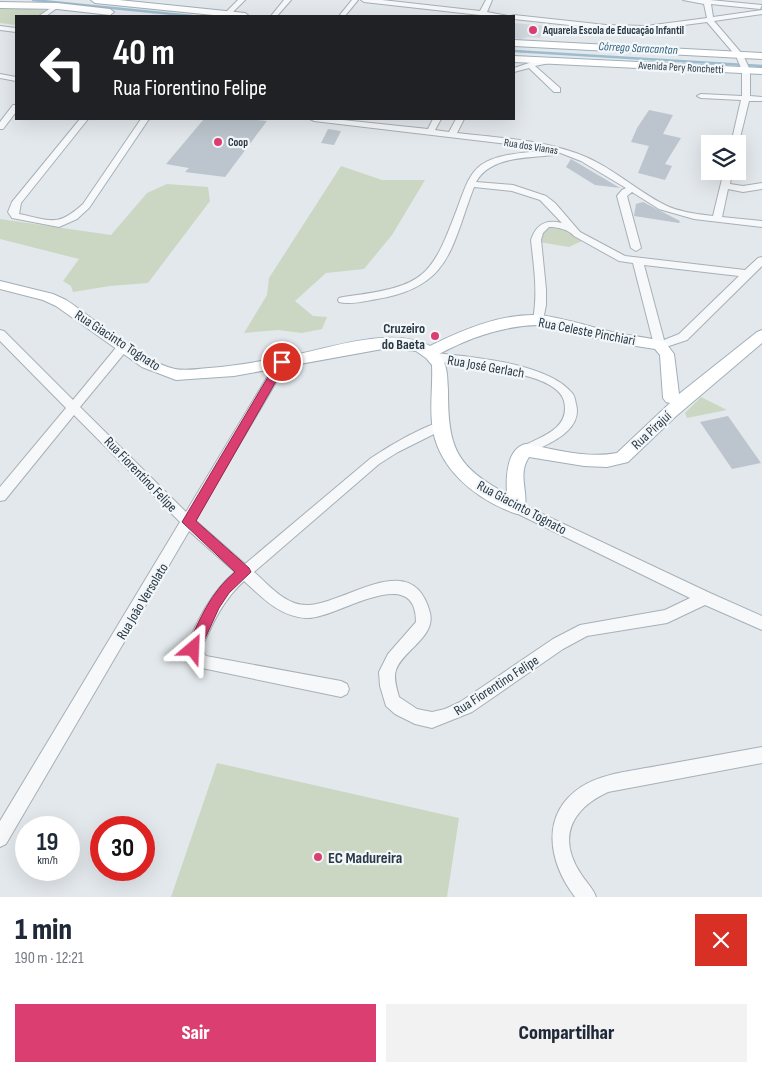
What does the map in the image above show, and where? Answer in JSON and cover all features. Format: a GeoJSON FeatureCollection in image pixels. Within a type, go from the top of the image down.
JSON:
{"type":"FeatureCollection","features":[{"type":"Feature","properties":{"kind":"main road"},"geometry":{"type":"LineString","coordinates":[[95,0],[226,15]]}},
{"type":"Feature","properties":{"kind":"main road"},"geometry":{"type":"LineString","coordinates":[[0,5],[57,6],[120,13]]}},
{"type":"Feature","properties":{"kind":"main road","name":"Avenida Pery Ronchetti"},"geometry":{"type":"LineString","coordinates":[[515,44],[748,64]]}},
{"type":"Feature","properties":{"kind":"main road","name":"Avenida Pery Ronchetti"},"geometry":{"type":"LineString","coordinates":[[515,59],[748,64],[762,56]]}},
{"type":"Feature","properties":{"kind":"main road","name":"Rua Giacinto Tognato"},"geometry":{"type":"LineString","coordinates":[[0,285],[48,297],[61,303],[123,347],[160,369],[176,375],[214,372],[282,362],[371,345],[397,343],[414,345],[432,354],[440,374],[440,426],[447,452],[460,471],[478,487],[517,507]]}},
{"type":"Feature","properties":{"kind":"main road","name":"Rua Celeste Pinchiari"},"geometry":{"type":"LineString","coordinates":[[432,354],[458,338],[486,329],[515,322],[538,320],[617,338],[660,345]]}},
{"type":"Feature","properties":{"kind":"main road"},"geometry":{"type":"LineString","coordinates":[[736,356],[762,335]]}},
{"type":"Feature","properties":{"kind":"main road"},"geometry":{"type":"LineString","coordinates":[[669,413],[660,405],[657,351],[660,345],[667,354],[668,384],[671,398],[677,400],[688,397]]}},
{"type":"Feature","properties":{"kind":"main road","name":"Rua Pirajuí"},"geometry":{"type":"LineString","coordinates":[[525,450],[584,460],[606,461],[622,458],[669,413],[736,356],[762,349]]}},
{"type":"Feature","properties":{"kind":"main road"},"geometry":{"type":"LineString","coordinates":[[517,507],[514,468],[518,458],[525,450]]}},
{"type":"Feature","properties":{"kind":"street"},"geometry":{"type":"LineString","coordinates":[[226,15],[242,0]]}},
{"type":"Feature","properties":{"kind":"street"},"geometry":{"type":"LineString","coordinates":[[275,15],[288,0]]}},
{"type":"Feature","properties":{"kind":"street"},"geometry":{"type":"LineString","coordinates":[[343,15],[355,0]]}},
{"type":"Feature","properties":{"kind":"street"},"geometry":{"type":"LineString","coordinates":[[364,0],[494,15]]}},
{"type":"Feature","properties":{"kind":"street"},"geometry":{"type":"LineString","coordinates":[[483,14],[489,0]]}},
{"type":"Feature","properties":{"kind":"street"},"geometry":{"type":"LineString","coordinates":[[686,0],[762,8]]}},
{"type":"Feature","properties":{"kind":"street"},"geometry":{"type":"LineString","coordinates":[[707,1],[712,24],[748,64],[746,98],[737,135]]}},
{"type":"Feature","properties":{"kind":"street"},"geometry":{"type":"LineString","coordinates":[[44,15],[57,6]]}},
{"type":"Feature","properties":{"kind":"street"},"geometry":{"type":"LineString","coordinates":[[515,17],[627,28],[646,28],[762,12]]}},
{"type":"Feature","properties":{"kind":"street"},"geometry":{"type":"LineString","coordinates":[[0,28],[15,30]]}},
{"type":"Feature","properties":{"kind":"street","name":"Avenida Pery Ronchetti"},"geometry":{"type":"LineString","coordinates":[[515,70],[549,61],[600,62]]}},
{"type":"Feature","properties":{"kind":"street"},"geometry":{"type":"LineString","coordinates":[[531,66],[557,90]]}},
{"type":"Feature","properties":{"kind":"street"},"geometry":{"type":"LineString","coordinates":[[0,76],[15,79]]}},
{"type":"Feature","properties":{"kind":"street"},"geometry":{"type":"LineString","coordinates":[[701,96],[762,99]]}},
{"type":"Feature","properties":{"kind":"street"},"geometry":{"type":"LineString","coordinates":[[0,127],[15,108]]}},
{"type":"Feature","properties":{"kind":"street"},"geometry":{"type":"LineString","coordinates":[[83,120],[17,202],[13,212],[15,216],[59,224],[74,217],[86,206],[144,120]]}},
{"type":"Feature","properties":{"kind":"street","name":"Rua dos Vianas"},"geometry":{"type":"LineString","coordinates":[[332,120],[369,122],[452,136],[533,144],[564,151],[598,167],[662,207],[698,217],[762,224]]}},
{"type":"Feature","properties":{"kind":"street"},"geometry":{"type":"LineString","coordinates":[[430,133],[436,120]]}},
{"type":"Feature","properties":{"kind":"street"},"geometry":{"type":"LineString","coordinates":[[452,136],[460,120]]}},
{"type":"Feature","properties":{"kind":"street"},"geometry":{"type":"LineString","coordinates":[[344,300],[404,290],[420,281],[436,268],[478,172],[506,158],[564,151]]}},
{"type":"Feature","properties":{"kind":"street"},"geometry":{"type":"LineString","coordinates":[[717,220],[726,180]]}},
{"type":"Feature","properties":{"kind":"street"},"geometry":{"type":"LineString","coordinates":[[472,184],[513,188],[543,198],[552,205],[577,234],[617,257],[748,274]]}},
{"type":"Feature","properties":{"kind":"street"},"geometry":{"type":"LineString","coordinates":[[724,186],[743,189],[762,186]]}},
{"type":"Feature","properties":{"kind":"street"},"geometry":{"type":"LineString","coordinates":[[632,189],[625,192],[622,196],[636,248]]}},
{"type":"Feature","properties":{"kind":"street"},"geometry":{"type":"LineString","coordinates":[[538,320],[541,305],[536,240],[538,231],[540,227],[552,224],[573,230]]}},
{"type":"Feature","properties":{"kind":"street"},"geometry":{"type":"LineString","coordinates":[[637,261],[641,269],[660,345],[683,337],[762,260]]}},
{"type":"Feature","properties":{"kind":"street","name":"Rua Fiorentino Felipe"},"geometry":{"type":"LineString","coordinates":[[0,334],[188,522],[280,604],[294,610],[323,610],[360,594],[379,589],[394,587],[407,590],[417,600],[423,623],[393,659],[387,672],[392,701],[401,710],[415,716],[432,720],[466,707],[558,644],[585,630],[667,616],[704,598]]}},
{"type":"Feature","properties":{"kind":"street"},"geometry":{"type":"LineString","coordinates":[[0,496],[123,347]]}},
{"type":"Feature","properties":{"kind":"street","name":"Rua José Gerlach"},"geometry":{"type":"LineString","coordinates":[[432,354],[520,370],[548,380],[569,395],[572,402],[568,423],[561,431],[525,450]]}},
{"type":"Feature","properties":{"kind":"street","name":"Rua João Versolato"},"geometry":{"type":"LineString","coordinates":[[0,838],[282,362]]}},
{"type":"Feature","properties":{"kind":"street"},"geometry":{"type":"LineString","coordinates":[[341,689],[202,662],[196,657],[193,649],[215,604],[225,589],[375,461],[394,449],[440,426]]}},
{"type":"Feature","properties":{"kind":"street","name":"Rua Giacinto Tognato"},"geometry":{"type":"LineString","coordinates":[[517,507],[704,598],[762,624]]}},
{"type":"Feature","properties":{"kind":"street"},"geometry":{"type":"LineString","coordinates":[[588,897],[576,884],[567,868],[561,846],[561,828],[565,815],[579,798],[590,790],[607,784],[762,755]]}},
{"type":"Feature","properties":{"kind":"shaded area","name":"Aquarela Escola de Educação Infantil"},"geometry":{"type":"Polygon","coordinates":[[[515,23],[554,27],[552,33],[542,33],[540,38],[528,37],[515,38],[515,23]]]}},
{"type":"Feature","properties":{"kind":"green space"},"geometry":{"type":"Polygon","coordinates":[[[0,7],[44,10],[45,12],[40,15],[15,15],[15,25],[0,23],[0,7]]]}},
{"type":"Feature","properties":{"kind":"green space"},"geometry":{"type":"Polygon","coordinates":[[[341,166],[382,180],[425,180],[392,235],[364,269],[326,273],[295,301],[313,316],[327,317],[322,329],[302,333],[278,330],[244,333],[267,295],[269,278],[341,166]]]}},
{"type":"Feature","properties":{"kind":"green space"},"geometry":{"type":"Polygon","coordinates":[[[167,184],[208,187],[210,201],[148,283],[110,286],[73,292],[71,286],[63,281],[79,259],[0,239],[0,219],[111,235],[147,193],[167,184]]]}},
{"type":"Feature","properties":{"kind":"green space"},"geometry":{"type":"Polygon","coordinates":[[[560,228],[576,234],[584,240],[569,247],[539,242],[543,229],[560,228]]]}},
{"type":"Feature","properties":{"kind":"green space"},"geometry":{"type":"Polygon","coordinates":[[[701,397],[727,410],[687,418],[685,413],[701,397]]]}},
{"type":"Feature","properties":{"kind":"green space","name":"EC Madureira"},"geometry":{"type":"Polygon","coordinates":[[[217,763],[459,818],[447,897],[171,897],[217,763]]]}},
{"type":"Feature","properties":{"kind":"building"},"geometry":{"type":"Polygon","coordinates":[[[649,110],[673,115],[663,134],[681,138],[665,164],[672,166],[665,180],[638,173],[649,146],[631,142],[637,128],[649,110]]]}},
{"type":"Feature","properties":{"kind":"building","name":"Coop"},"geometry":{"type":"Polygon","coordinates":[[[203,120],[267,121],[225,177],[185,172],[189,168],[166,164],[203,120]]]}},
{"type":"Feature","properties":{"kind":"building"},"geometry":{"type":"Polygon","coordinates":[[[328,129],[341,131],[334,145],[321,143],[328,129]]]}},
{"type":"Feature","properties":{"kind":"building"},"geometry":{"type":"Polygon","coordinates":[[[571,159],[620,188],[595,185],[566,167],[571,159]]]}},
{"type":"Feature","properties":{"kind":"building"},"geometry":{"type":"Polygon","coordinates":[[[643,202],[680,221],[679,223],[634,216],[636,204],[643,202]]]}},
{"type":"Feature","properties":{"kind":"building"},"geometry":{"type":"Polygon","coordinates":[[[728,416],[761,463],[732,469],[700,422],[728,416]]]}},
{"type":"Feature","properties":{"kind":"waterway","name":"Córrego Saracantan"},"geometry":{"type":"LineString","coordinates":[[33,0],[182,15]]}},
{"type":"Feature","properties":{"kind":"waterway","name":"Córrego Saracantan"},"geometry":{"type":"LineString","coordinates":[[515,51],[762,66]]}},
{"type":"Feature","properties":{"kind":"place","name":"Aquarela Escola de Educação Infantil"},"geometry":{"type":"Point","coordinates":[533,30]}},
{"type":"Feature","properties":{"kind":"place","name":"Coop"},"geometry":{"type":"Point","coordinates":[218,142]}},
{"type":"Feature","properties":{"kind":"place","name":"Cruzeiro do Baeta"},"geometry":{"type":"Point","coordinates":[435,336]}},
{"type":"Feature","properties":{"kind":"place","name":"EC Madureira"},"geometry":{"type":"Point","coordinates":[318,857]}},
{"type":"Feature","properties":{"kind":"route"},"geometry":{"type":"LineString","coordinates":[[193,649],[215,604],[225,589],[244,572],[188,522],[282,362]]}}]}
